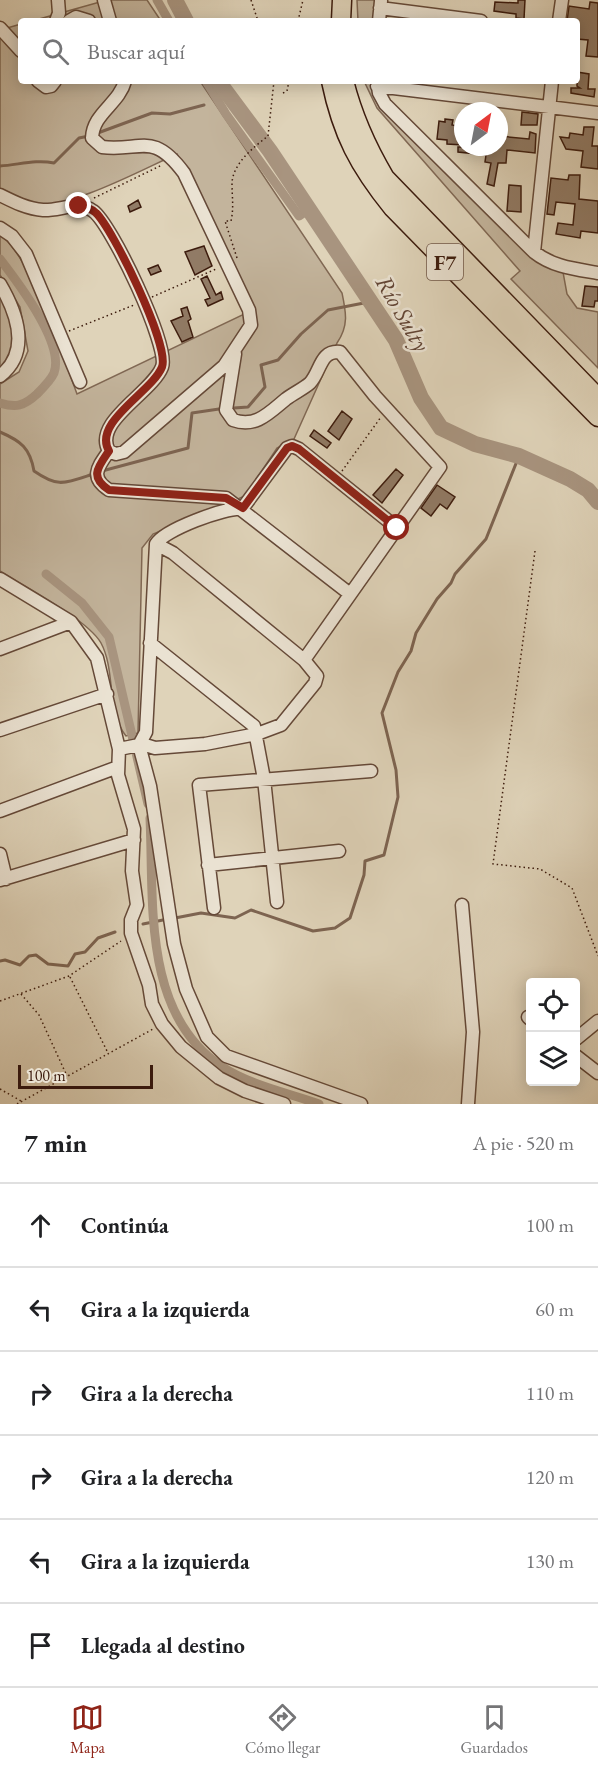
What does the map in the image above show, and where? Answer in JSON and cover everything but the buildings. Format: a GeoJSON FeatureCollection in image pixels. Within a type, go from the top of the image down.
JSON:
{"type":"FeatureCollection","features":[{"type":"Feature","properties":{"kind":"highway"},"geometry":{"type":"LineString","coordinates":[[329,18],[330,0]]}},
{"type":"Feature","properties":{"kind":"highway"},"geometry":{"type":"LineString","coordinates":[[341,18],[342,0]]}},
{"type":"Feature","properties":{"kind":"highway","name":"F7"},"geometry":{"type":"LineString","coordinates":[[332,84],[338,113],[350,147],[369,178],[408,224],[598,417]]}},
{"type":"Feature","properties":{"kind":"highway","name":"F7"},"geometry":{"type":"LineString","coordinates":[[345,84],[365,145],[386,178],[598,398]]}},
{"type":"Feature","properties":{"kind":"street"},"geometry":{"type":"LineString","coordinates":[[57,18],[58,0]]}},
{"type":"Feature","properties":{"kind":"street"},"geometry":{"type":"LineString","coordinates":[[104,0],[109,18]]}},
{"type":"Feature","properties":{"kind":"street"},"geometry":{"type":"LineString","coordinates":[[560,18],[562,0]]}},
{"type":"Feature","properties":{"kind":"street"},"geometry":{"type":"LineString","coordinates":[[381,4],[463,18]]}},
{"type":"Feature","properties":{"kind":"street"},"geometry":{"type":"LineString","coordinates":[[0,28],[18,48]]}},
{"type":"Feature","properties":{"kind":"street"},"geometry":{"type":"LineString","coordinates":[[377,84],[385,104],[534,252],[544,260],[565,268],[598,273]]}},
{"type":"Feature","properties":{"kind":"street"},"geometry":{"type":"LineString","coordinates":[[384,84],[598,113]]}},
{"type":"Feature","properties":{"kind":"street"},"geometry":{"type":"LineString","coordinates":[[534,252],[552,84]]}},
{"type":"Feature","properties":{"kind":"street"},"geometry":{"type":"LineString","coordinates":[[0,195],[41,210],[86,207],[100,218],[144,301],[163,355],[163,366],[157,376],[124,409],[106,432],[105,446],[109,451],[116,454],[124,452],[200,389],[235,352],[251,325],[249,310],[184,173],[174,160],[153,147],[138,144],[110,148],[95,143],[92,138],[96,122],[123,87]]}},
{"type":"Feature","properties":{"kind":"street"},"geometry":{"type":"LineString","coordinates":[[0,228],[12,236],[26,254],[80,382]]}},
{"type":"Feature","properties":{"kind":"street"},"geometry":{"type":"LineString","coordinates":[[0,284],[12,305],[20,345],[15,362],[0,376]]}},
{"type":"Feature","properties":{"kind":"street"},"geometry":{"type":"LineString","coordinates":[[235,352],[226,410],[233,420],[250,423],[265,417],[309,383],[325,356],[332,351],[340,352],[387,409],[440,467],[304,660]]}},
{"type":"Feature","properties":{"kind":"street"},"geometry":{"type":"LineString","coordinates":[[360,1104],[226,1056],[207,1037],[186,989],[174,944],[150,786],[140,745],[147,723],[156,544],[160,537],[225,510],[243,508],[287,448],[292,446],[299,449],[397,528]]}},
{"type":"Feature","properties":{"kind":"street"},"geometry":{"type":"LineString","coordinates":[[109,451],[98,467],[97,477],[100,484],[109,490],[226,498],[243,508],[350,594]]}},
{"type":"Feature","properties":{"kind":"street"},"geometry":{"type":"LineString","coordinates":[[118,749],[140,745],[155,748],[185,746],[257,734],[281,725],[315,683],[314,669],[304,660],[173,553],[156,544]]}},
{"type":"Feature","properties":{"kind":"street"},"geometry":{"type":"LineString","coordinates":[[0,579],[71,622],[97,658],[118,749],[118,767],[132,818],[134,840],[132,871],[137,905],[131,920],[131,933],[149,985],[152,1004],[162,1024],[181,1047],[219,1077],[245,1091],[284,1104]]}},
{"type":"Feature","properties":{"kind":"street"},"geometry":{"type":"LineString","coordinates":[[0,649],[71,622]]}},
{"type":"Feature","properties":{"kind":"street"},"geometry":{"type":"LineString","coordinates":[[150,643],[247,719],[257,734],[274,858],[277,902]]}},
{"type":"Feature","properties":{"kind":"street"},"geometry":{"type":"LineString","coordinates":[[0,730],[107,694]]}},
{"type":"Feature","properties":{"kind":"street"},"geometry":{"type":"LineString","coordinates":[[0,811],[118,767]]}},
{"type":"Feature","properties":{"kind":"street"},"geometry":{"type":"LineString","coordinates":[[214,908],[199,785],[371,771]]}},
{"type":"Feature","properties":{"kind":"street"},"geometry":{"type":"LineString","coordinates":[[0,854],[3,879],[134,840]]}},
{"type":"Feature","properties":{"kind":"street"},"geometry":{"type":"LineString","coordinates":[[208,865],[339,851]]}},
{"type":"Feature","properties":{"kind":"street"},"geometry":{"type":"LineString","coordinates":[[462,905],[472,1032],[468,1104]]}},
{"type":"Feature","properties":{"kind":"street"},"geometry":{"type":"LineString","coordinates":[[580,1036],[598,1020]]}},
{"type":"Feature","properties":{"kind":"street"},"geometry":{"type":"LineString","coordinates":[[580,1059],[598,1073]]}},
{"type":"Feature","properties":{"kind":"path"},"geometry":{"type":"LineString","coordinates":[[251,0],[257,18]]}},
{"type":"Feature","properties":{"kind":"path"},"geometry":{"type":"LineString","coordinates":[[299,18],[303,0]]}},
{"type":"Feature","properties":{"kind":"path"},"geometry":{"type":"LineString","coordinates":[[237,259],[225,221],[231,221],[233,211],[232,180],[245,155],[268,136],[274,84]]}},
{"type":"Feature","properties":{"kind":"path"},"geometry":{"type":"LineString","coordinates":[[283,93],[287,91],[288,84]]}},
{"type":"Feature","properties":{"kind":"path"},"geometry":{"type":"LineString","coordinates":[[86,207],[100,192],[174,160]]}},
{"type":"Feature","properties":{"kind":"path"},"geometry":{"type":"LineString","coordinates":[[336,479],[387,409]]}},
{"type":"Feature","properties":{"kind":"path"},"geometry":{"type":"LineString","coordinates":[[535,551],[493,864],[540,868],[572,888],[598,956]]}},
{"type":"Feature","properties":{"kind":"path"},"geometry":{"type":"LineString","coordinates":[[0,1001],[69,976],[131,933]]}},
{"type":"Feature","properties":{"kind":"path"},"geometry":{"type":"LineString","coordinates":[[69,976],[108,1054]]}},
{"type":"Feature","properties":{"kind":"path"},"geometry":{"type":"LineString","coordinates":[[21,993],[39,1015],[67,1077]]}},
{"type":"Feature","properties":{"kind":"path"},"geometry":{"type":"LineString","coordinates":[[17,1104],[162,1024]]}},
{"type":"Feature","properties":{"kind":"path"},"geometry":{"type":"LineString","coordinates":[[0,1089],[21,1102]]}},
{"type":"Feature","properties":{"kind":"shaded area"},"geometry":{"type":"Polygon","coordinates":[[[107,0],[147,0],[159,18],[43,18],[107,0]]]}},
{"type":"Feature","properties":{"kind":"shaded area"},"geometry":{"type":"Polygon","coordinates":[[[357,0],[376,0],[375,18],[358,18],[357,0]]]}},
{"type":"Feature","properties":{"kind":"shaded area"},"geometry":{"type":"Polygon","coordinates":[[[18,25],[18,84],[202,84],[342,293],[345,306],[346,319],[341,337],[294,439],[277,448],[245,496],[153,534],[142,548],[138,733],[126,736],[116,715],[106,654],[101,643],[70,614],[0,571],[0,384],[19,372],[28,351],[20,307],[0,275],[0,234],[12,247],[35,286],[55,332],[77,394],[255,309],[177,154],[106,187],[66,201],[34,204],[0,189],[0,30],[18,25]]]}},
{"type":"Feature","properties":{"kind":"shaded area"},"geometry":{"type":"Polygon","coordinates":[[[365,84],[372,84],[373,90],[563,272],[567,294],[577,308],[598,312],[598,368],[511,279],[520,271],[377,108],[365,84]]]}},
{"type":"Feature","properties":{"kind":"shaded area"},"geometry":{"type":"Polygon","coordinates":[[[0,294],[10,309],[15,351],[0,369],[0,294]]]}},
{"type":"Feature","properties":{"kind":"waterway"},"geometry":{"type":"LineString","coordinates":[[157,0],[167,18]]}},
{"type":"Feature","properties":{"kind":"waterway","name":"Río Sulty"},"geometry":{"type":"LineString","coordinates":[[175,0],[184,18]]}},
{"type":"Feature","properties":{"kind":"waterway"},"geometry":{"type":"LineString","coordinates":[[208,84],[226,114],[299,216],[309,209]]}},
{"type":"Feature","properties":{"kind":"waterway","name":"Río Sulty"},"geometry":{"type":"LineString","coordinates":[[220,84],[270,151],[396,340],[421,398],[441,428],[475,444],[519,456],[570,479],[588,490],[598,502]]}},
{"type":"Feature","properties":{"kind":"waterway"},"geometry":{"type":"LineString","coordinates":[[95,134],[152,113],[170,114],[204,105]]}},
{"type":"Feature","properties":{"kind":"waterway"},"geometry":{"type":"LineString","coordinates":[[0,166],[34,162],[54,163],[79,138],[89,136]]}},
{"type":"Feature","properties":{"kind":"waterway"},"geometry":{"type":"LineString","coordinates":[[0,259],[38,313],[53,346],[56,360],[53,376],[32,398],[20,405],[0,403]]}},
{"type":"Feature","properties":{"kind":"waterway"},"geometry":{"type":"LineString","coordinates":[[234,408],[248,407],[265,387],[261,365],[278,360],[301,334],[328,310],[369,302]]}},
{"type":"Feature","properties":{"kind":"waterway"},"geometry":{"type":"LineString","coordinates":[[102,471],[188,448],[192,413],[219,409]]}},
{"type":"Feature","properties":{"kind":"waterway"},"geometry":{"type":"LineString","coordinates":[[0,432],[23,446],[30,456],[34,471],[49,480],[66,482],[90,475]]}},
{"type":"Feature","properties":{"kind":"waterway"},"geometry":{"type":"LineString","coordinates":[[175,918],[201,913],[235,918],[251,910],[313,931],[335,928],[350,918],[364,875],[365,861],[384,855],[398,797],[396,770],[382,713],[398,672],[411,651],[416,633],[455,574],[486,539],[519,456]]}},
{"type":"Feature","properties":{"kind":"waterway"},"geometry":{"type":"LineString","coordinates":[[46,574],[82,603],[109,637],[148,804]]}},
{"type":"Feature","properties":{"kind":"waterway"},"geometry":{"type":"LineString","coordinates":[[150,818],[153,919],[157,953],[165,986],[177,1017],[195,1044],[232,1073],[319,1104]]}},
{"type":"Feature","properties":{"kind":"waterway"},"geometry":{"type":"LineString","coordinates":[[143,924],[168,919]]}},
{"type":"Feature","properties":{"kind":"waterway"},"geometry":{"type":"LineString","coordinates":[[0,961],[5,960],[20,965],[29,956],[36,955],[48,964],[68,966],[75,954],[85,952],[98,938],[115,932]]}},
{"type":"Feature","properties":{"kind":"route"},"geometry":{"type":"LineString","coordinates":[[79,206],[94,211],[112,238],[144,301],[162,346],[163,355],[163,366],[157,376],[124,409],[106,432],[105,446],[109,451],[98,467],[97,477],[100,484],[109,490],[226,498],[243,508],[287,448],[292,446],[299,449],[397,528]]}}]}
